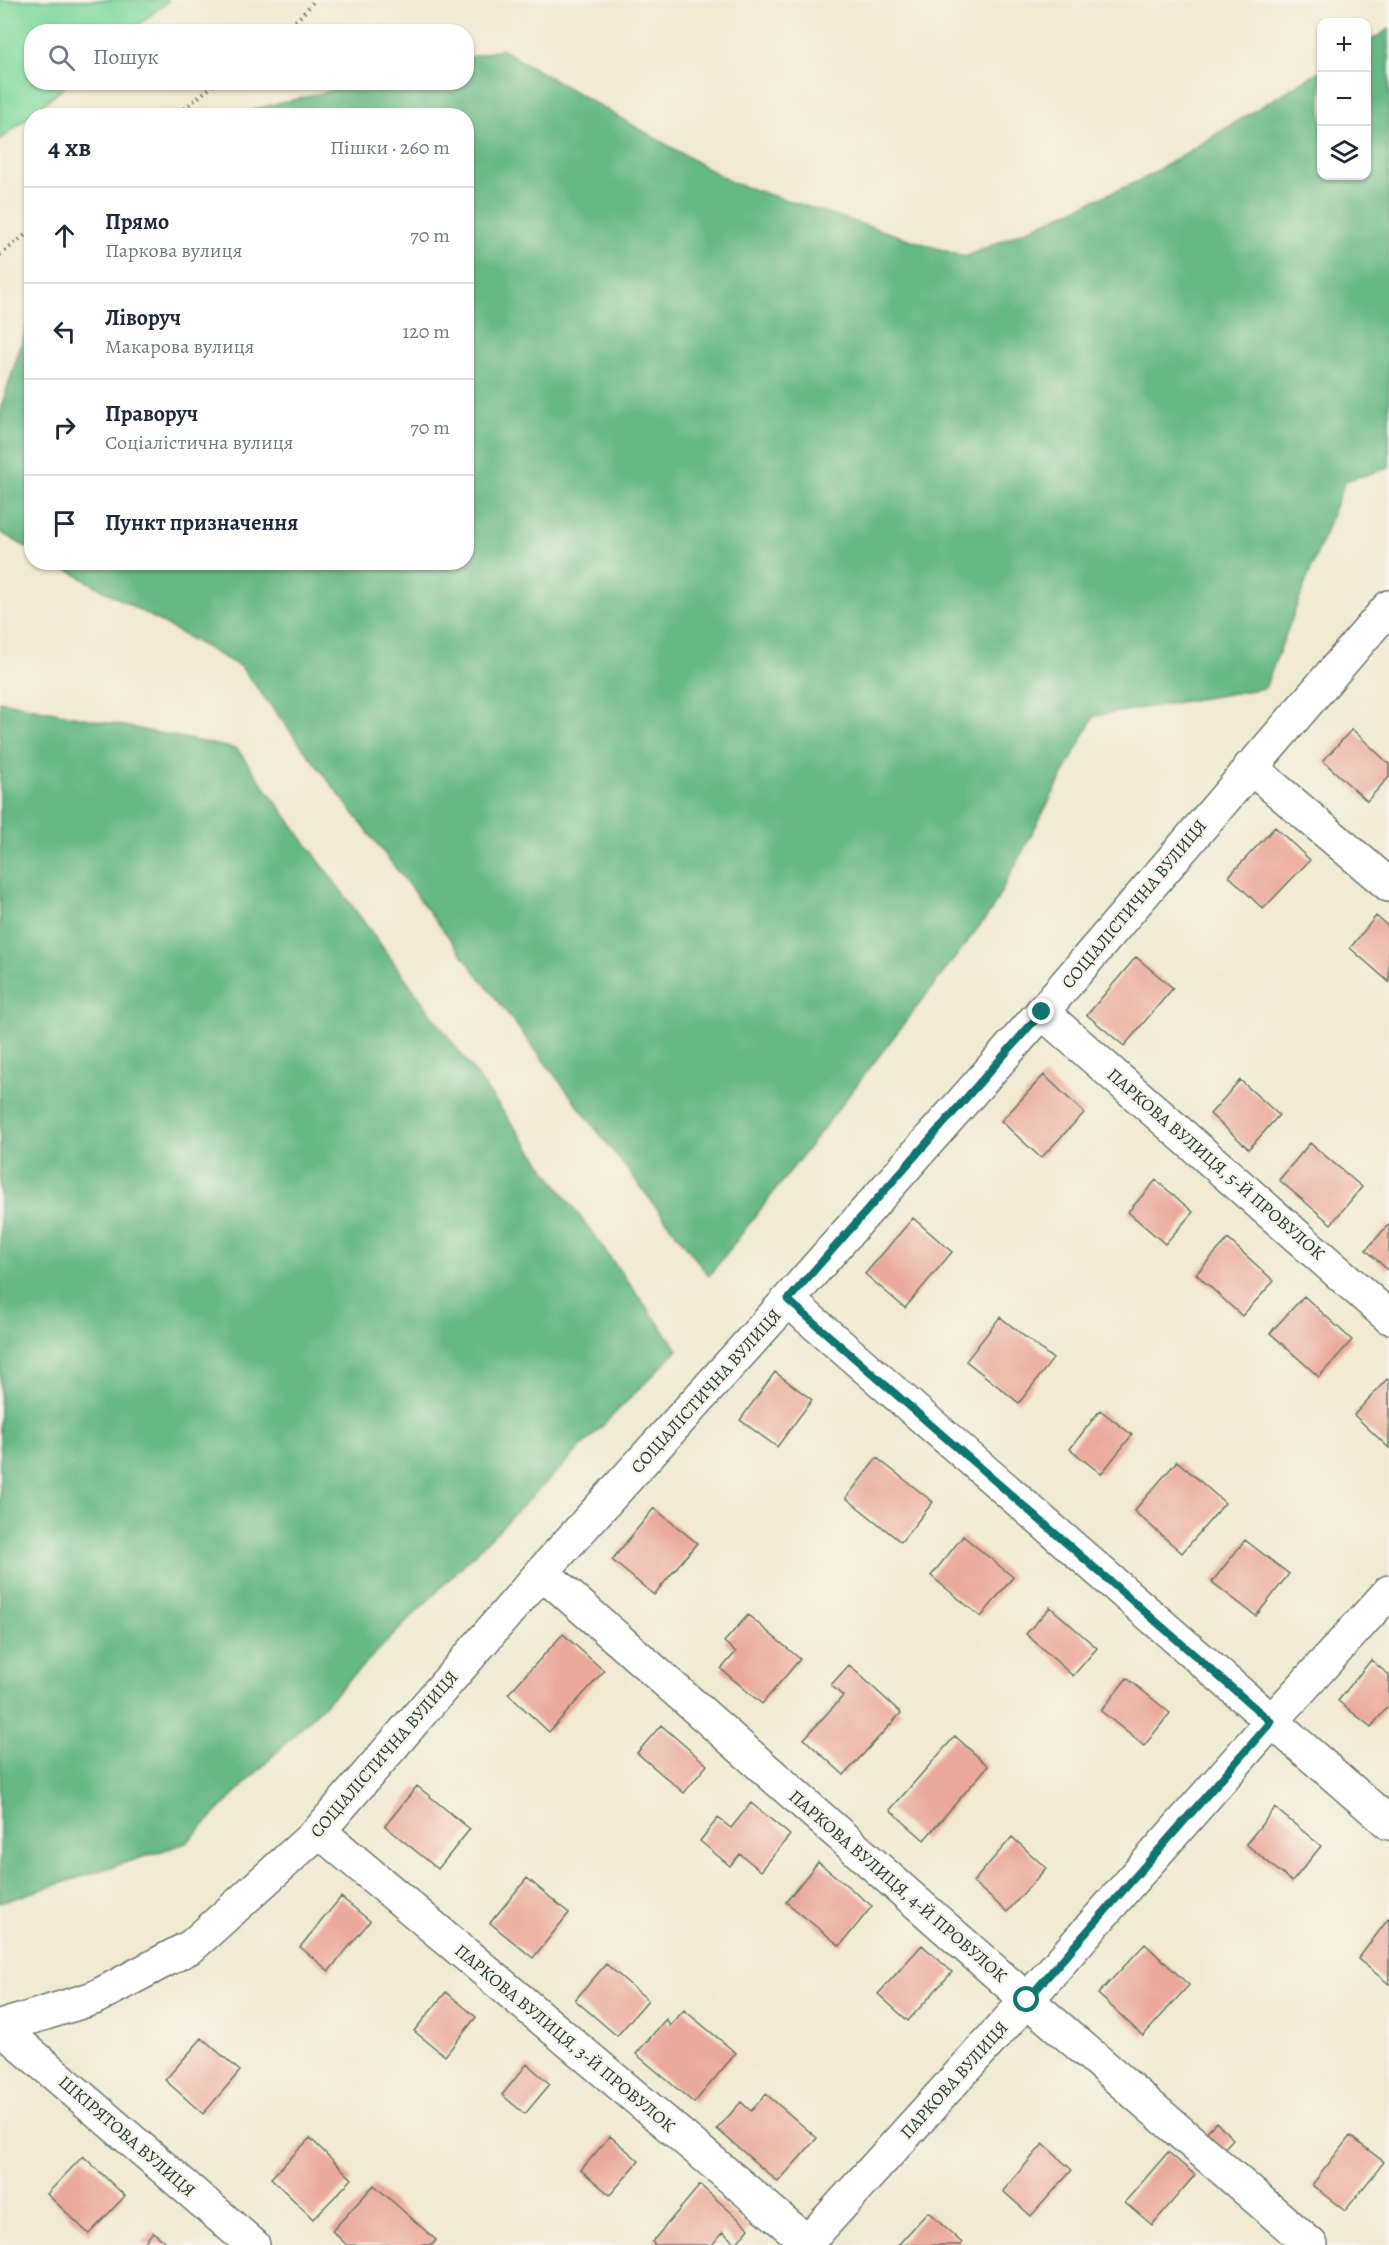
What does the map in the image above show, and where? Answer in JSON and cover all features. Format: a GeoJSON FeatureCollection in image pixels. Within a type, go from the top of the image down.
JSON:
{"type":"FeatureCollection","features":[{"type":"Feature","properties":{"kind":"street","name":"СОЦІАЛІСТИЧНА ВУЛИЦЯ"},"geometry":{"type":"LineString","coordinates":[[0,2027],[94,1998],[192,1946],[319,1831],[542,1572],[788,1300],[1042,1012],[1389,607]]}},
{"type":"Feature","properties":{"kind":"street"},"geometry":{"type":"LineString","coordinates":[[1250,767],[1389,885]]}},
{"type":"Feature","properties":{"kind":"street","name":"ПАРКОВА ВУЛИЦЯ, 5-Й ПРОВУЛОК"},"geometry":{"type":"LineString","coordinates":[[1042,1012],[1389,1317]]}},
{"type":"Feature","properties":{"kind":"street"},"geometry":{"type":"LineString","coordinates":[[788,1300],[1271,1722],[1389,1822]]}},
{"type":"Feature","properties":{"kind":"street","name":"ПАРКОВА ВУЛИЦЯ, 4-Й ПРОВУЛОК"},"geometry":{"type":"LineString","coordinates":[[542,1572],[1027,2000],[1311,2245]]}},
{"type":"Feature","properties":{"kind":"street","name":"ПАРКОВА ВУЛИЦЯ"},"geometry":{"type":"LineString","coordinates":[[808,2244],[1389,1592]]}},
{"type":"Feature","properties":{"kind":"street","name":"ПАРКОВА ВУЛИЦЯ, 3-Й ПРОВУЛОК"},"geometry":{"type":"LineString","coordinates":[[319,1831],[808,2244]]}},
{"type":"Feature","properties":{"kind":"street","name":"ШКІРЯТОВА ВУЛИЦЯ"},"geometry":{"type":"LineString","coordinates":[[0,2027],[253,2245]]}},
{"type":"Feature","properties":{"kind":"path"},"geometry":{"type":"LineString","coordinates":[[291,24],[315,0]]}},
{"type":"Feature","properties":{"kind":"path"},"geometry":{"type":"LineString","coordinates":[[185,108],[207,90]]}},
{"type":"Feature","properties":{"kind":"path"},"geometry":{"type":"LineString","coordinates":[[0,255],[24,236]]}},
{"type":"Feature","properties":{"kind":"green space"},"geometry":{"type":"Polygon","coordinates":[[[0,0],[169,0],[140,24],[24,24],[24,90],[61,90],[39,108],[24,108],[24,120],[0,140],[0,0]]]}},
{"type":"Feature","properties":{"kind":"green space"},"geometry":{"type":"Polygon","coordinates":[[[1389,29],[1389,468],[1345,481],[1265,688],[1094,716],[991,911],[709,1276],[241,667],[68,570],[474,570],[474,108],[259,108],[335,90],[474,90],[474,56],[501,49],[733,183],[965,257],[1145,178],[1317,72],[1317,180],[1371,180],[1371,40],[1389,29]]]}},
{"type":"Feature","properties":{"kind":"green space"},"geometry":{"type":"Polygon","coordinates":[[[24,336],[24,546],[0,532],[0,410],[24,336]]]}},
{"type":"Feature","properties":{"kind":"green space"},"geometry":{"type":"Polygon","coordinates":[[[0,701],[237,749],[678,1350],[186,1843],[0,1903],[0,701]]]}},
{"type":"Feature","properties":{"kind":"building"},"geometry":{"type":"Polygon","coordinates":[[[1352,729],[1389,764],[1389,777],[1367,801],[1323,761],[1352,729]]]}},
{"type":"Feature","properties":{"kind":"building"},"geometry":{"type":"Polygon","coordinates":[[[1275,827],[1310,860],[1263,909],[1229,876],[1275,827]]]}},
{"type":"Feature","properties":{"kind":"building"},"geometry":{"type":"Polygon","coordinates":[[[1376,916],[1389,927],[1389,982],[1350,948],[1376,916]]]}},
{"type":"Feature","properties":{"kind":"building"},"geometry":{"type":"Polygon","coordinates":[[[1136,957],[1173,988],[1124,1046],[1087,1015],[1136,957]]]}},
{"type":"Feature","properties":{"kind":"building"},"geometry":{"type":"Polygon","coordinates":[[[1044,1075],[1084,1113],[1041,1158],[1001,1121],[1044,1075]]]}},
{"type":"Feature","properties":{"kind":"building"},"geometry":{"type":"Polygon","coordinates":[[[1240,1080],[1279,1115],[1249,1149],[1210,1114],[1240,1080]]]}},
{"type":"Feature","properties":{"kind":"building"},"geometry":{"type":"Polygon","coordinates":[[[1310,1143],[1362,1187],[1331,1224],[1279,1180],[1310,1143]]]}},
{"type":"Feature","properties":{"kind":"building"},"geometry":{"type":"Polygon","coordinates":[[[1156,1180],[1193,1212],[1165,1244],[1128,1212],[1156,1180]]]}},
{"type":"Feature","properties":{"kind":"building"},"geometry":{"type":"Polygon","coordinates":[[[913,1218],[952,1252],[905,1308],[865,1274],[913,1218]]]}},
{"type":"Feature","properties":{"kind":"building"},"geometry":{"type":"Polygon","coordinates":[[[1389,1224],[1389,1271],[1366,1250],[1389,1224]]]}},
{"type":"Feature","properties":{"kind":"building"},"geometry":{"type":"Polygon","coordinates":[[[1228,1239],[1274,1281],[1242,1316],[1196,1274],[1228,1239]]]}},
{"type":"Feature","properties":{"kind":"building"},"geometry":{"type":"Polygon","coordinates":[[[1304,1296],[1352,1340],[1319,1377],[1270,1333],[1304,1296]]]}},
{"type":"Feature","properties":{"kind":"building"},"geometry":{"type":"Polygon","coordinates":[[[1000,1317],[1053,1359],[1019,1403],[966,1361],[1000,1317]]]}},
{"type":"Feature","properties":{"kind":"building"},"geometry":{"type":"Polygon","coordinates":[[[775,1372],[812,1400],[777,1447],[740,1420],[775,1372]]]}},
{"type":"Feature","properties":{"kind":"building"},"geometry":{"type":"Polygon","coordinates":[[[1387,1379],[1389,1381],[1389,1448],[1354,1415],[1387,1379]]]}},
{"type":"Feature","properties":{"kind":"building"},"geometry":{"type":"Polygon","coordinates":[[[1100,1410],[1132,1435],[1101,1474],[1070,1449],[1100,1410]]]}},
{"type":"Feature","properties":{"kind":"building"},"geometry":{"type":"Polygon","coordinates":[[[877,1458],[933,1502],[901,1542],[846,1498],[877,1458]]]}},
{"type":"Feature","properties":{"kind":"building"},"geometry":{"type":"Polygon","coordinates":[[[1177,1461],[1225,1503],[1182,1553],[1134,1511],[1177,1461]]]}},
{"type":"Feature","properties":{"kind":"building"},"geometry":{"type":"Polygon","coordinates":[[[654,1508],[697,1543],[654,1595],[612,1560],[654,1508]]]}},
{"type":"Feature","properties":{"kind":"building"},"geometry":{"type":"Polygon","coordinates":[[[963,1536],[1013,1577],[981,1617],[931,1576],[963,1536]]]}},
{"type":"Feature","properties":{"kind":"building"},"geometry":{"type":"Polygon","coordinates":[[[1245,1540],[1289,1574],[1256,1616],[1212,1582],[1245,1540]]]}},
{"type":"Feature","properties":{"kind":"building"},"geometry":{"type":"Polygon","coordinates":[[[1050,1607],[1097,1648],[1073,1676],[1026,1634],[1050,1607]]]}},
{"type":"Feature","properties":{"kind":"building"},"geometry":{"type":"Polygon","coordinates":[[[748,1615],[800,1659],[762,1704],[721,1669],[736,1652],[724,1642],[748,1615]]]}},
{"type":"Feature","properties":{"kind":"building"},"geometry":{"type":"Polygon","coordinates":[[[563,1634],[604,1671],[549,1732],[508,1694],[563,1634]]]}},
{"type":"Feature","properties":{"kind":"building"},"geometry":{"type":"Polygon","coordinates":[[[1371,1660],[1389,1675],[1389,1705],[1371,1727],[1338,1701],[1371,1660]]]}},
{"type":"Feature","properties":{"kind":"building"},"geometry":{"type":"Polygon","coordinates":[[[849,1665],[901,1713],[844,1775],[804,1739],[843,1696],[831,1685],[849,1665]]]}},
{"type":"Feature","properties":{"kind":"building"},"geometry":{"type":"Polygon","coordinates":[[[1127,1678],[1170,1713],[1144,1746],[1101,1711],[1127,1678]]]}},
{"type":"Feature","properties":{"kind":"building"},"geometry":{"type":"Polygon","coordinates":[[[661,1725],[707,1765],[684,1793],[637,1753],[661,1725]]]}},
{"type":"Feature","properties":{"kind":"building"},"geometry":{"type":"Polygon","coordinates":[[[955,1736],[988,1766],[924,1840],[890,1810],[955,1736]]]}},
{"type":"Feature","properties":{"kind":"building"},"geometry":{"type":"Polygon","coordinates":[[[417,1786],[470,1829],[438,1869],[385,1826],[417,1786]]]}},
{"type":"Feature","properties":{"kind":"building"},"geometry":{"type":"Polygon","coordinates":[[[751,1803],[790,1835],[761,1871],[740,1854],[730,1866],[700,1841],[718,1818],[731,1828],[751,1803]]]}},
{"type":"Feature","properties":{"kind":"building"},"geometry":{"type":"Polygon","coordinates":[[[1275,1808],[1321,1846],[1292,1882],[1246,1844],[1275,1808]]]}},
{"type":"Feature","properties":{"kind":"building"},"geometry":{"type":"Polygon","coordinates":[[[1012,1837],[1046,1868],[1007,1912],[973,1882],[1012,1837]]]}},
{"type":"Feature","properties":{"kind":"building"},"geometry":{"type":"Polygon","coordinates":[[[818,1862],[872,1906],[840,1946],[786,1902],[818,1862]]]}},
{"type":"Feature","properties":{"kind":"building"},"geometry":{"type":"Polygon","coordinates":[[[527,1878],[569,1913],[533,1958],[490,1923],[527,1878]]]}},
{"type":"Feature","properties":{"kind":"building"},"geometry":{"type":"Polygon","coordinates":[[[341,1897],[370,1921],[329,1971],[300,1947],[341,1897]]]}},
{"type":"Feature","properties":{"kind":"building"},"geometry":{"type":"Polygon","coordinates":[[[1389,1918],[1389,1984],[1358,1959],[1389,1918]]]}},
{"type":"Feature","properties":{"kind":"building"},"geometry":{"type":"Polygon","coordinates":[[[1145,1944],[1189,1985],[1143,2036],[1098,1994],[1145,1944]]]}},
{"type":"Feature","properties":{"kind":"building"},"geometry":{"type":"Polygon","coordinates":[[[922,1945],[952,1972],[908,2021],[878,1994],[922,1945]]]}},
{"type":"Feature","properties":{"kind":"building"},"geometry":{"type":"Polygon","coordinates":[[[606,1964],[648,2000],[617,2036],[575,2000],[606,1964]]]}},
{"type":"Feature","properties":{"kind":"building"},"geometry":{"type":"Polygon","coordinates":[[[446,1992],[476,2017],[445,2056],[414,2031],[446,1992]]]}},
{"type":"Feature","properties":{"kind":"building"},"geometry":{"type":"Polygon","coordinates":[[[684,2010],[736,2053],[694,2103],[636,2054],[666,2019],[670,2026],[684,2010]]]}},
{"type":"Feature","properties":{"kind":"building"},"geometry":{"type":"Polygon","coordinates":[[[202,2038],[240,2071],[203,2114],[165,2080],[202,2038]]]}},
{"type":"Feature","properties":{"kind":"building"},"geometry":{"type":"Polygon","coordinates":[[[527,2064],[550,2084],[525,2114],[502,2095],[527,2064]]]}},
{"type":"Feature","properties":{"kind":"building"},"geometry":{"type":"Polygon","coordinates":[[[766,2094],[817,2138],[778,2182],[717,2129],[741,2102],[751,2111],[766,2094]]]}},
{"type":"Feature","properties":{"kind":"building"},"geometry":{"type":"Polygon","coordinates":[[[1216,2122],[1233,2139],[1221,2152],[1204,2135],[1216,2122]]]}},
{"type":"Feature","properties":{"kind":"building"},"geometry":{"type":"Polygon","coordinates":[[[610,2136],[639,2161],[610,2195],[581,2170],[610,2136]]]}},
{"type":"Feature","properties":{"kind":"building"},"geometry":{"type":"Polygon","coordinates":[[[1350,2136],[1384,2162],[1345,2211],[1312,2185],[1350,2136]]]}},
{"type":"Feature","properties":{"kind":"building"},"geometry":{"type":"Polygon","coordinates":[[[310,2138],[352,2179],[313,2219],[271,2178],[310,2138]]]}},
{"type":"Feature","properties":{"kind":"building"},"geometry":{"type":"Polygon","coordinates":[[[1043,2144],[1072,2170],[1031,2216],[1003,2191],[1043,2144]]]}},
{"type":"Feature","properties":{"kind":"building"},"geometry":{"type":"Polygon","coordinates":[[[1168,2152],[1195,2175],[1152,2225],[1125,2202],[1168,2152]]]}},
{"type":"Feature","properties":{"kind":"building"},"geometry":{"type":"Polygon","coordinates":[[[83,2156],[125,2196],[89,2234],[47,2194],[83,2156]]]}},
{"type":"Feature","properties":{"kind":"building"},"geometry":{"type":"Polygon","coordinates":[[[374,2185],[436,2240],[432,2245],[347,2245],[332,2231],[374,2185]]]}},
{"type":"Feature","properties":{"kind":"building"},"geometry":{"type":"Polygon","coordinates":[[[700,2185],[749,2228],[736,2244],[723,2232],[712,2245],[655,2245],[652,2242],[700,2185]]]}},
{"type":"Feature","properties":{"kind":"building"},"geometry":{"type":"Polygon","coordinates":[[[928,2212],[962,2243],[961,2245],[898,2245],[928,2212]]]}},
{"type":"Feature","properties":{"kind":"building"},"geometry":{"type":"Polygon","coordinates":[[[153,2232],[169,2245],[142,2245],[153,2232]]]}},
{"type":"Feature","properties":{"kind":"route"},"geometry":{"type":"LineString","coordinates":[[1027,2000],[1271,1722],[788,1300],[1042,1012]]}}]}
